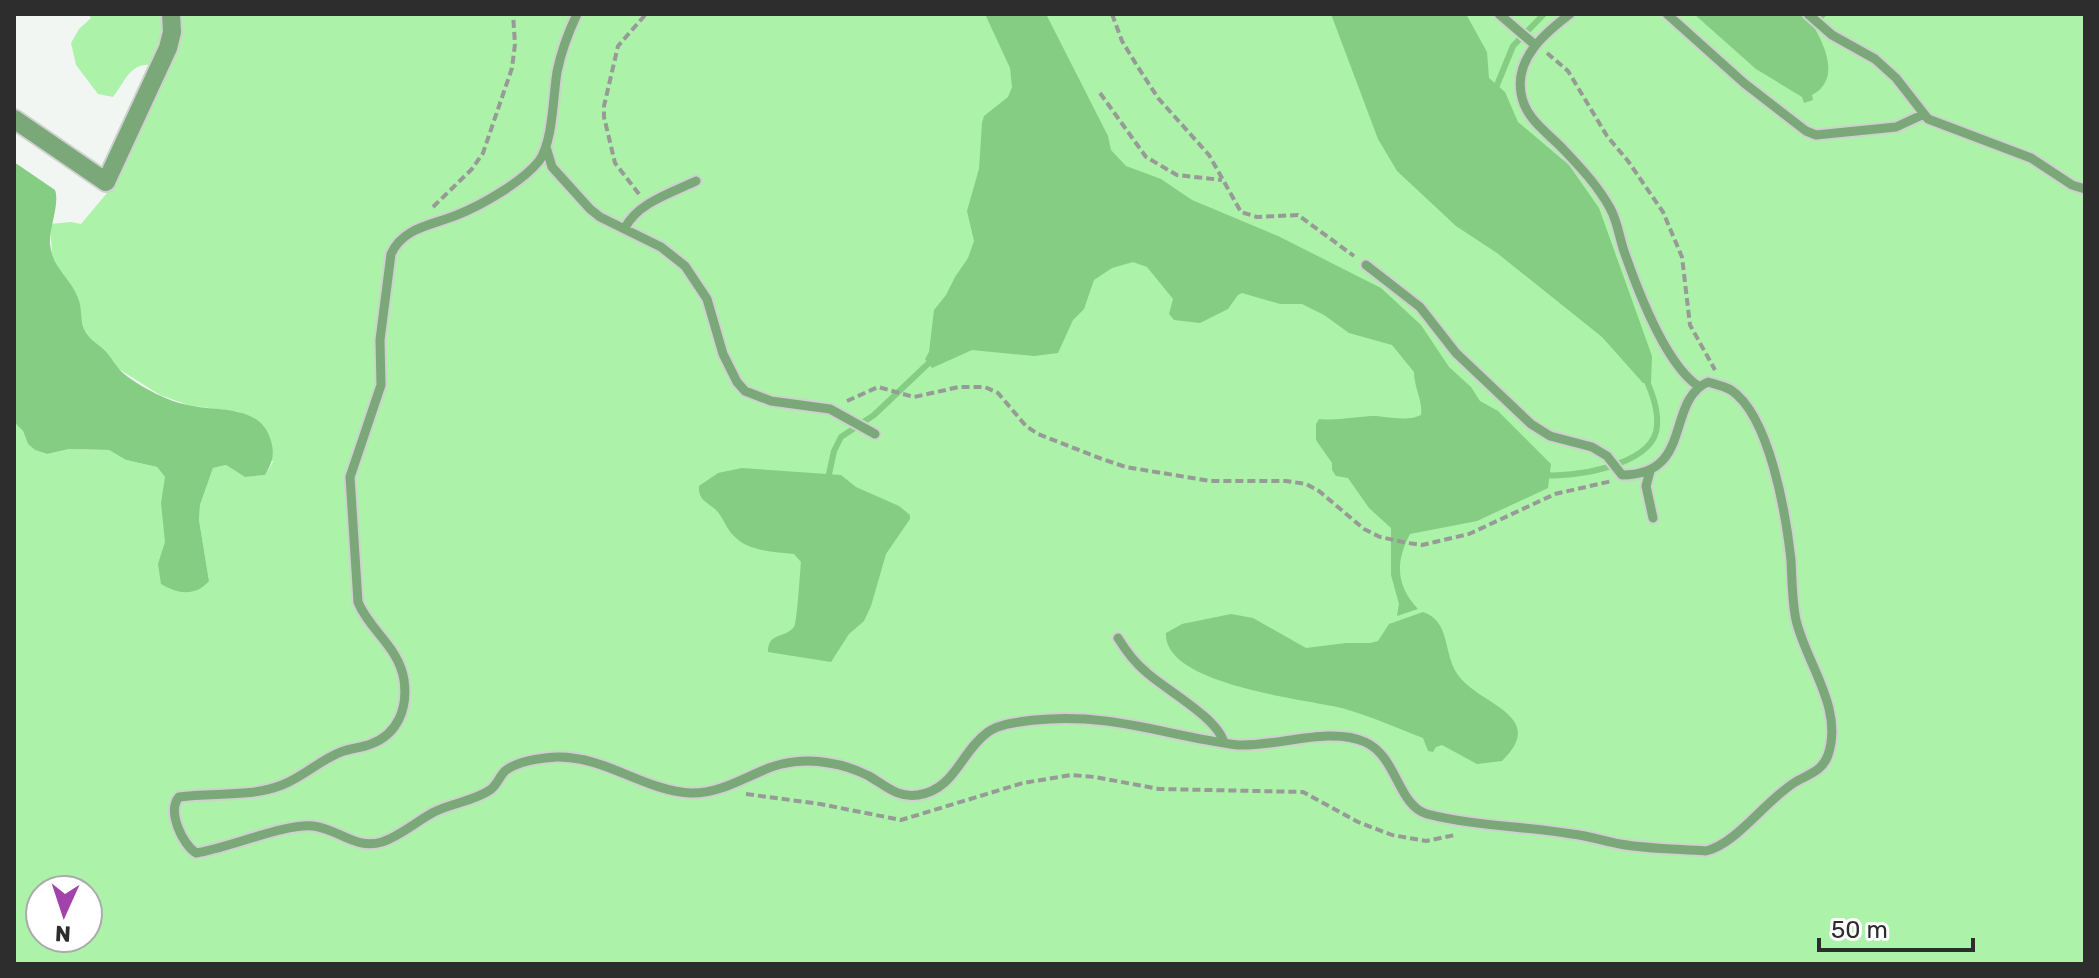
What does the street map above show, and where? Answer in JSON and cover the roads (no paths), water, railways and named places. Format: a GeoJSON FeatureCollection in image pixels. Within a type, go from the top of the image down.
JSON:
{"type":"FeatureCollection","features":[{"type":"Feature","properties":{"kind":"street"},"geometry":{"type":"LineString","coordinates":[[14,119],[106,182],[168,48],[172,32],[171,14]]}},
{"type":"Feature","properties":{"kind":"lane"},"geometry":{"type":"LineString","coordinates":[[577,14],[566,36],[541,158],[530,171],[492,197],[458,215],[415,229],[396,244],[391,254],[380,340],[381,385],[350,477],[358,602],[364,616],[378,630],[400,667],[404,680],[401,717],[387,737],[342,751],[282,785],[221,796],[179,797],[173,810],[189,849],[196,853],[301,825],[329,829],[356,843],[371,845],[387,841],[436,811],[487,792],[511,767],[553,757],[595,761],[669,789],[690,793],[715,790],[767,768],[808,761],[851,768],[900,795],[919,795],[950,780],[989,732],[1021,722],[1053,718],[1106,719],[1224,743],[1257,746],[1329,737],[1365,742],[1382,754],[1412,804],[1423,813],[1623,844],[1706,851],[1716,849],[1779,792],[1819,769],[1827,759],[1831,735],[1828,701],[1795,618],[1790,555],[1773,462],[1758,425],[1732,390],[1688,379],[1638,291],[1608,205],[1595,185],[1533,121],[1525,108],[1520,80],[1532,43],[1570,14]]}},
{"type":"Feature","properties":{"kind":"lane"},"geometry":{"type":"LineString","coordinates":[[1499,14],[1532,43]]}},
{"type":"Feature","properties":{"kind":"lane"},"geometry":{"type":"LineString","coordinates":[[1667,14],[1744,83],[1806,131],[1816,135],[1896,127],[1922,115]]}},
{"type":"Feature","properties":{"kind":"lane"},"geometry":{"type":"LineString","coordinates":[[1808,14],[1832,35],[1875,59],[1896,78],[1922,115],[2031,158],[2072,185],[2085,189]]}},
{"type":"Feature","properties":{"kind":"lane"},"geometry":{"type":"LineString","coordinates":[[545,146],[552,167],[590,209],[661,247],[685,266],[707,299],[730,370],[745,391],[771,401],[834,412],[875,434]]}},
{"type":"Feature","properties":{"kind":"lane"},"geometry":{"type":"LineString","coordinates":[[625,228],[634,215],[645,207],[696,181]]}},
{"type":"Feature","properties":{"kind":"lane"},"geometry":{"type":"LineString","coordinates":[[1366,265],[1420,307],[1456,353],[1531,424],[1550,436],[1592,447],[1607,456],[1620,474],[1640,475],[1650,471],[1669,452],[1690,397],[1703,384]]}},
{"type":"Feature","properties":{"kind":"lane"},"geometry":{"type":"LineString","coordinates":[[1650,471],[1646,486],[1653,518]]}},
{"type":"Feature","properties":{"kind":"lane"},"geometry":{"type":"LineString","coordinates":[[1118,638],[1145,671],[1213,725],[1223,736],[1224,743]]}},
{"type":"Feature","properties":{"kind":"waterway"},"geometry":{"type":"LineString","coordinates":[[1495,90],[1513,46],[1544,14]]}},
{"type":"Feature","properties":{"kind":"waterway"},"geometry":{"type":"LineString","coordinates":[[829,474],[841,437],[874,415],[932,360]]}},
{"type":"Feature","properties":{"kind":"waterway"},"geometry":{"type":"LineString","coordinates":[[1543,475],[1589,472],[1607,467],[1639,453],[1650,444],[1656,432],[1657,418],[1645,377]]}}]}
